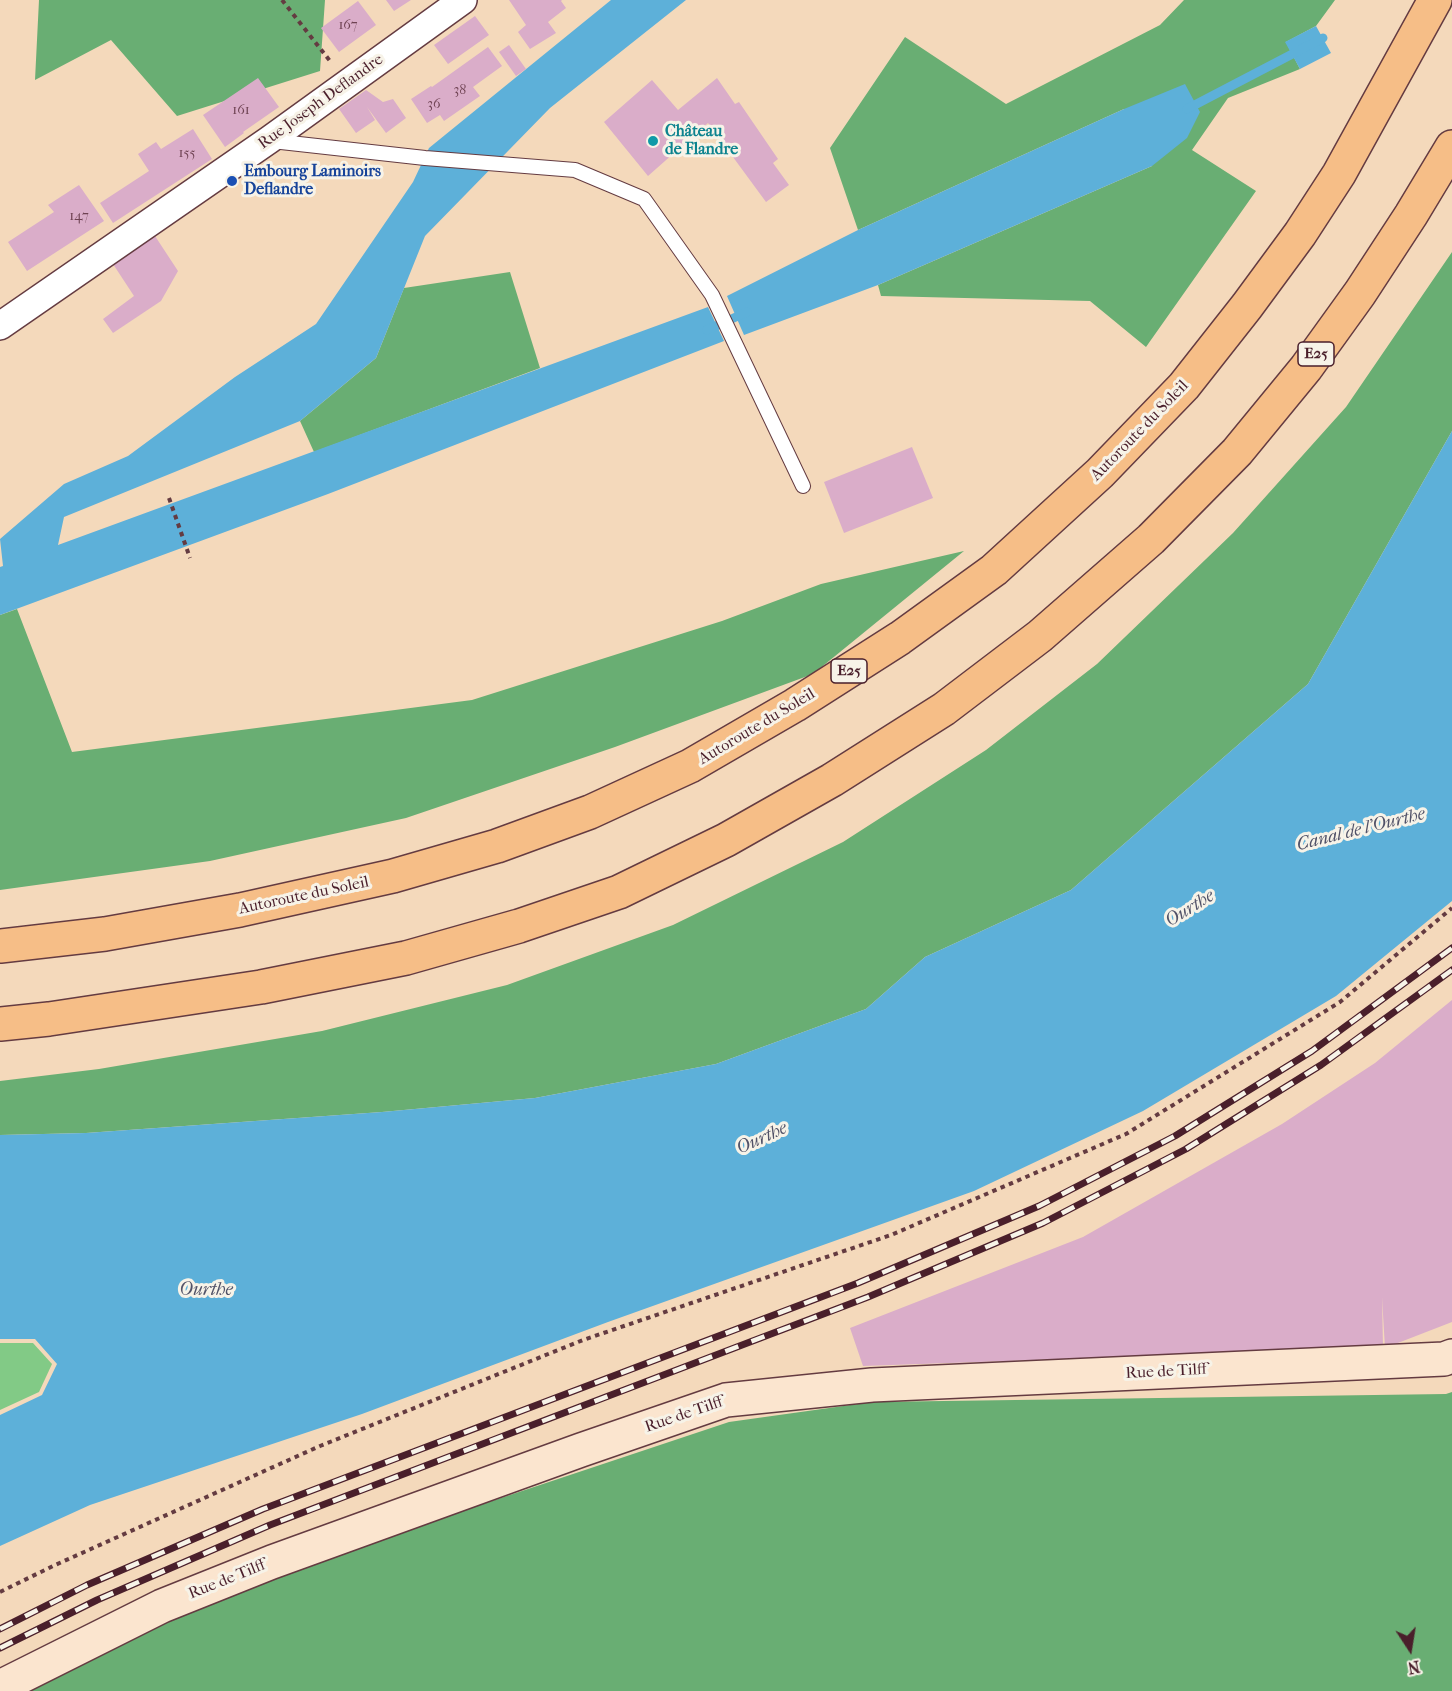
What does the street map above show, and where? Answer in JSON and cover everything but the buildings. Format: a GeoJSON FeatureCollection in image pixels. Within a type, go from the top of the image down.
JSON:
{"type":"FeatureCollection","features":[{"type":"Feature","properties":{"kind":"highway","name":"Autoroute du Soleil"},"geometry":{"type":"LineString","coordinates":[[0,946],[105,934],[240,910],[393,876],[497,846],[590,812],[690,766],[795,705],[900,638],[994,570],[1100,473],[1184,386],[1300,234],[1339,174],[1435,0]]}},
{"type":"Feature","properties":{"kind":"highway","name":"E25"},"geometry":{"type":"LineString","coordinates":[[0,1024],[49,1019],[261,987],[406,958],[519,927],[619,892],[726,840],[831,780],[944,709],[1040,636],[1151,538],[1237,452],[1306,368],[1360,293],[1452,147]]}},
{"type":"Feature","properties":{"kind":"main road","name":"Rue de Tilff"},"geometry":{"type":"LineString","coordinates":[[0,1687],[162,1606],[272,1562],[726,1400],[872,1385],[1432,1360],[1452,1356]]}},
{"type":"Feature","properties":{"kind":"street","name":"Rue Joseph Deflandre"},"geometry":{"type":"LineString","coordinates":[[0,326],[269,140],[463,0]]}},
{"type":"Feature","properties":{"kind":"lane"},"geometry":{"type":"LineString","coordinates":[[269,140],[425,158],[575,170],[644,199],[712,295],[803,486]]}},
{"type":"Feature","properties":{"kind":"path"},"geometry":{"type":"LineString","coordinates":[[282,0],[347,82]]}},
{"type":"Feature","properties":{"kind":"path"},"geometry":{"type":"LineString","coordinates":[[169,498],[190,558]]}},
{"type":"Feature","properties":{"kind":"path"},"geometry":{"type":"LineString","coordinates":[[0,1592],[52,1566],[320,1446],[583,1340],[891,1235],[1126,1134],[1340,1002],[1452,908]]}},
{"type":"Feature","properties":{"kind":"green space"},"geometry":{"type":"Polygon","coordinates":[[[39,0],[325,0],[320,71],[177,116],[111,40],[35,80],[39,0]]]}},
{"type":"Feature","properties":{"kind":"green space"},"geometry":{"type":"Polygon","coordinates":[[[1184,0],[1335,0],[1316,26],[1286,42],[1300,69],[1228,98],[1192,150],[1256,191],[1146,347],[1090,301],[881,296],[878,285],[1152,166],[1124,109],[858,230],[830,148],[905,37],[1006,104],[1160,25],[1184,0]]]}},
{"type":"Feature","properties":{"kind":"green space"},"geometry":{"type":"Polygon","coordinates":[[[1452,252],[1452,431],[1308,684],[1071,890],[925,957],[866,1009],[716,1064],[535,1098],[382,1112],[86,1133],[0,1135],[0,1081],[99,1069],[322,1031],[507,985],[673,925],[843,842],[986,750],[1097,664],[1233,533],[1346,407],[1452,252]]]}},
{"type":"Feature","properties":{"kind":"green space"},"geometry":{"type":"Polygon","coordinates":[[[510,272],[540,368],[314,452],[300,421],[376,358],[404,288],[510,272]]]}},
{"type":"Feature","properties":{"kind":"green space"},"geometry":{"type":"Polygon","coordinates":[[[964,551],[813,674],[615,747],[406,818],[210,861],[0,890],[0,615],[17,609],[72,752],[472,700],[722,621],[821,584],[964,551]]]}},
{"type":"Feature","properties":{"kind":"green space"},"geometry":{"type":"Polygon","coordinates":[[[0,1343],[33,1343],[52,1364],[39,1392],[0,1410],[0,1343]]]}},
{"type":"Feature","properties":{"kind":"green space"},"geometry":{"type":"Polygon","coordinates":[[[1452,1392],[1452,1691],[31,1691],[207,1596],[729,1422],[872,1402],[1446,1394],[1452,1392]]]}},
{"type":"Feature","properties":{"kind":"water"},"geometry":{"type":"Polygon","coordinates":[[[611,0],[686,0],[550,108],[425,236],[376,358],[300,421],[64,517],[58,545],[708,307],[724,341],[328,494],[0,615],[0,567],[3,566],[0,539],[64,484],[128,456],[235,377],[316,324],[413,182],[429,148],[611,0]]]}},
{"type":"Feature","properties":{"kind":"water"},"geometry":{"type":"Polygon","coordinates":[[[1316,26],[1331,53],[1300,69],[1285,42],[1316,26]]]}},
{"type":"Feature","properties":{"kind":"water"},"geometry":{"type":"Polygon","coordinates":[[[1185,84],[1200,112],[1187,138],[1152,166],[878,285],[744,335],[727,296],[858,230],[1124,109],[1185,84]]]}},
{"type":"Feature","properties":{"kind":"water","name":"Ourthe"},"geometry":{"type":"Polygon","coordinates":[[[1452,431],[1452,901],[1336,996],[1143,1111],[974,1191],[608,1322],[362,1414],[90,1505],[0,1546],[0,1415],[42,1395],[57,1364],[35,1339],[0,1339],[0,1135],[86,1133],[382,1112],[535,1098],[716,1064],[866,1009],[925,957],[1071,890],[1308,684],[1452,431]]]}},
{"type":"Feature","properties":{"kind":"waterway"},"geometry":{"type":"LineString","coordinates":[[1187,109],[1323,38]]}},
{"type":"Feature","properties":{"kind":"waterway"},"geometry":{"type":"LineString","coordinates":[[707,330],[747,312]]}},
{"type":"Feature","properties":{"kind":"railway"},"geometry":{"type":"LineString","coordinates":[[0,1629],[87,1585],[263,1509],[858,1283],[1039,1206],[1175,1136],[1312,1051],[1452,948]]}},
{"type":"Feature","properties":{"kind":"railway"},"geometry":{"type":"LineString","coordinates":[[0,1648],[97,1600],[270,1525],[868,1297],[1043,1223],[1186,1149],[1321,1065],[1452,970]]}},
{"type":"Feature","properties":{"kind":"place","name":"Château de Flandre"},"geometry":{"type":"Point","coordinates":[653,141]}},
{"type":"Feature","properties":{"kind":"place","name":"Embourg Laminoirs Deflandre"},"geometry":{"type":"Point","coordinates":[232,181]}},
{"type":"Feature","properties":{"kind":"water label","name":"Canal de l'Ourthe"},"geometry":{"type":"Point","coordinates":[1361,830]}}]}
